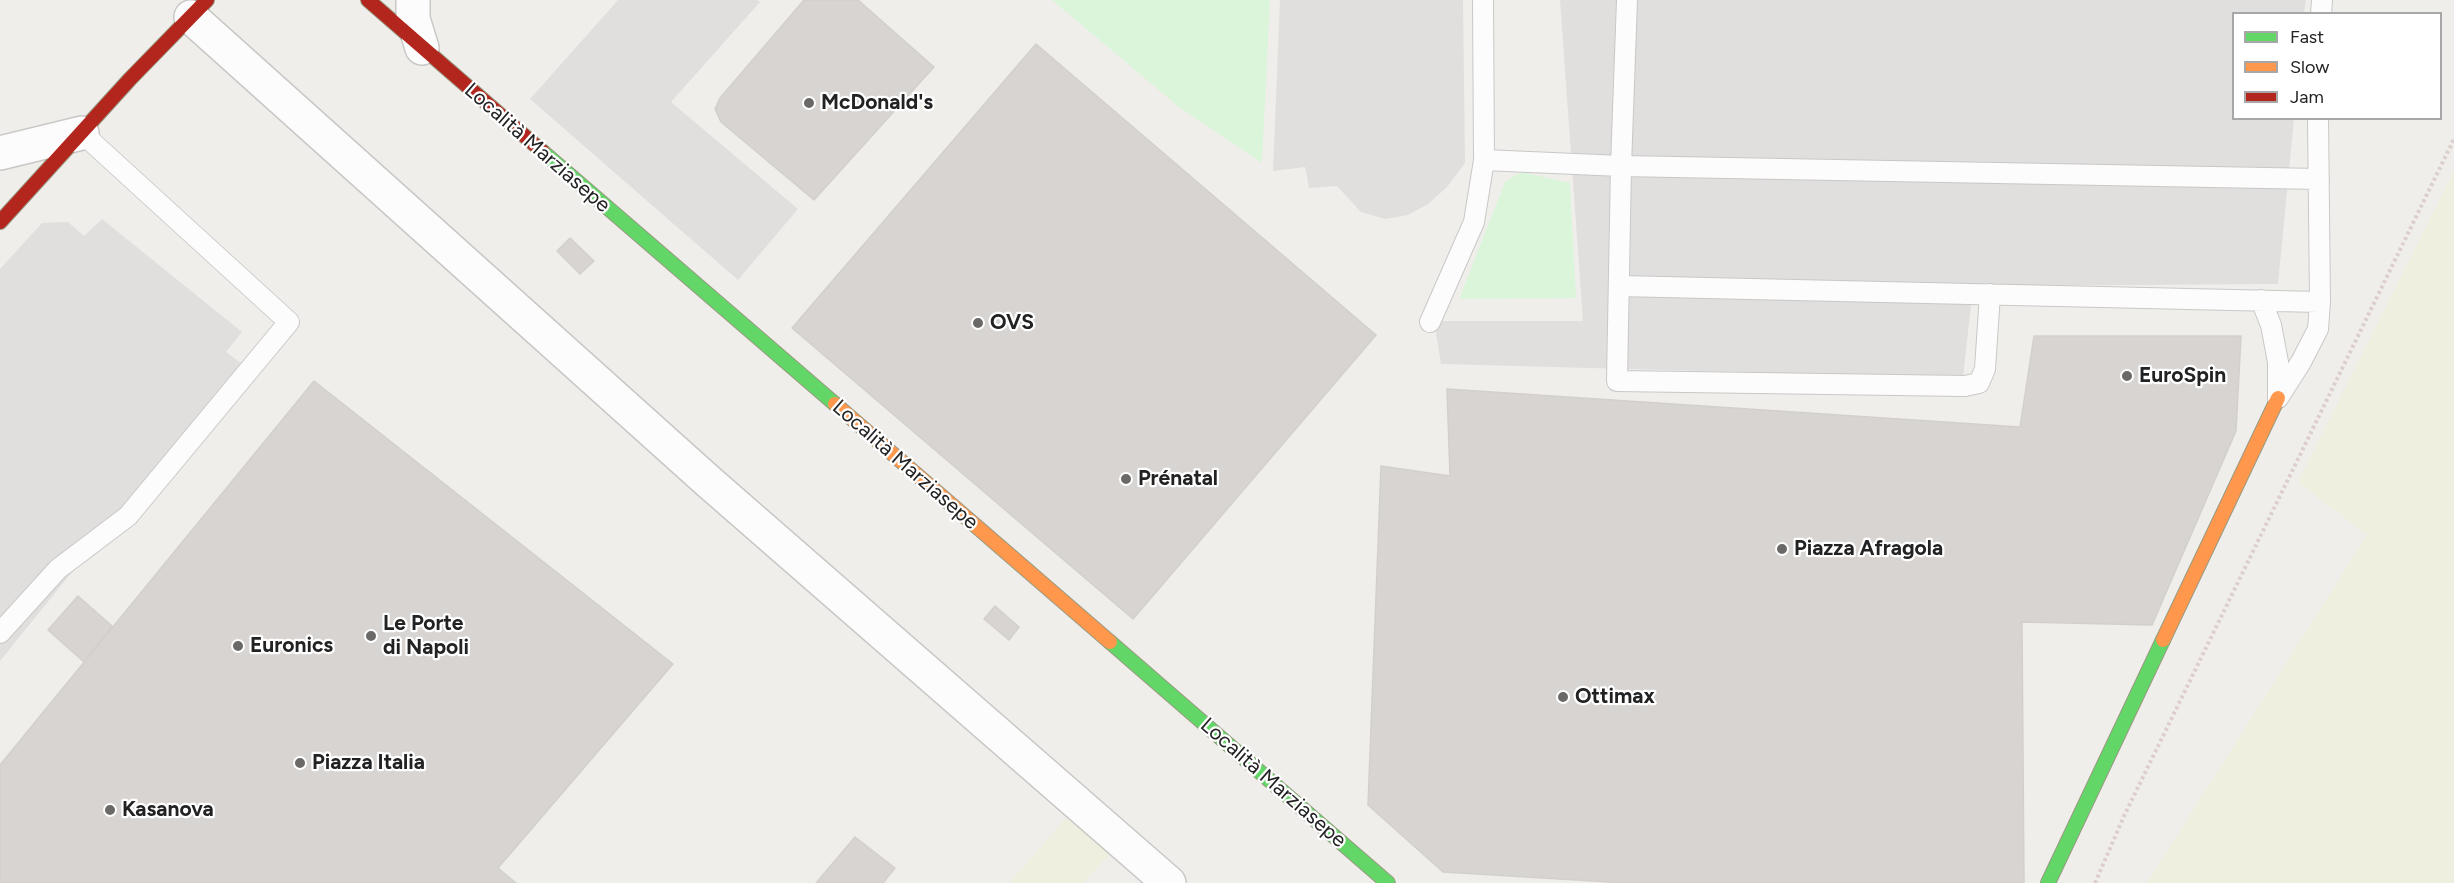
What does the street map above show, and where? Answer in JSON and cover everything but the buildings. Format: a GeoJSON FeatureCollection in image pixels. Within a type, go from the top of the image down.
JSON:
{"type":"FeatureCollection","features":[{"type":"Feature","properties":{"kind":"street","name":"Località Marziasepe"},"geometry":{"type":"LineString","coordinates":[[368,0],[1388,883]]}},
{"type":"Feature","properties":{"kind":"street"},"geometry":{"type":"LineString","coordinates":[[412,0],[413,19],[422,48]]}},
{"type":"Feature","properties":{"kind":"street"},"geometry":{"type":"LineString","coordinates":[[0,222],[199,8],[700,474],[1168,883]]}},
{"type":"Feature","properties":{"kind":"street"},"geometry":{"type":"LineString","coordinates":[[0,153],[81,133]]}},
{"type":"Feature","properties":{"kind":"street"},"geometry":{"type":"LineString","coordinates":[[2048,883],[2278,398]]}},
{"type":"Feature","properties":{"kind":"lane"},"geometry":{"type":"LineString","coordinates":[[1430,322],[1474,222],[1484,160],[1483,0]]}},
{"type":"Feature","properties":{"kind":"lane"},"geometry":{"type":"LineString","coordinates":[[1627,0],[1617,381],[1965,387],[1979,383],[1985,369],[1990,294]]}},
{"type":"Feature","properties":{"kind":"lane"},"geometry":{"type":"LineString","coordinates":[[2278,398],[2301,362],[2318,329],[2320,302],[2318,120]]}},
{"type":"Feature","properties":{"kind":"lane"},"geometry":{"type":"LineString","coordinates":[[0,633],[58,568],[128,516],[289,322],[81,133]]}},
{"type":"Feature","properties":{"kind":"lane"},"geometry":{"type":"LineString","coordinates":[[1484,160],[1621,166],[2319,179]]}},
{"type":"Feature","properties":{"kind":"lane"},"geometry":{"type":"LineString","coordinates":[[1619,285],[2320,302]]}},
{"type":"Feature","properties":{"kind":"lane"},"geometry":{"type":"LineString","coordinates":[[2261,300],[2271,325],[2278,362],[2278,398]]}},
{"type":"Feature","properties":{"kind":"path"},"geometry":{"type":"LineString","coordinates":[[2095,883],[2124,816],[2454,139]]}},
{"type":"Feature","properties":{"kind":"green space"},"geometry":{"type":"Polygon","coordinates":[[[1052,0],[1270,0],[1262,163],[1179,107],[1052,0]]]}},
{"type":"Feature","properties":{"kind":"green space"},"geometry":{"type":"Polygon","coordinates":[[[2454,171],[2454,883],[2147,883],[2367,535],[2298,482],[2454,171]]]}},
{"type":"Feature","properties":{"kind":"green space"},"geometry":{"type":"Polygon","coordinates":[[[1521,172],[1570,183],[1576,298],[1459,299],[1505,182],[1521,172]]]}},
{"type":"Feature","properties":{"kind":"green space"},"geometry":{"type":"Polygon","coordinates":[[[1076,807],[1119,844],[1084,883],[1009,883],[1076,807]]]}},
{"type":"Feature","properties":{"kind":"shaded area"},"geometry":{"type":"Polygon","coordinates":[[[618,0],[757,0],[760,2],[671,102],[798,209],[738,280],[530,99],[618,0]]]}},
{"type":"Feature","properties":{"kind":"shaded area"},"geometry":{"type":"Polygon","coordinates":[[[1280,0],[1463,0],[1465,163],[1447,187],[1428,204],[1408,215],[1385,219],[1361,212],[1337,186],[1309,188],[1305,167],[1273,171],[1280,0]]]}},
{"type":"Feature","properties":{"kind":"shaded area"},"geometry":{"type":"Polygon","coordinates":[[[1560,0],[2306,0],[2304,12],[2232,12],[2232,120],[2294,120],[2278,284],[1973,286],[1963,378],[1441,364],[1434,321],[1583,321],[1560,0]]]}},
{"type":"Feature","properties":{"kind":"shaded area"},"geometry":{"type":"Polygon","coordinates":[[[102,219],[242,332],[226,352],[241,363],[0,661],[0,269],[42,223],[68,222],[84,236],[102,219]]]}},
{"type":"Feature","properties":{"kind":"traffic: fast"},"geometry":{"type":"LineString","coordinates":[[543,152],[835,404]]}},
{"type":"Feature","properties":{"kind":"traffic: fast"},"geometry":{"type":"LineString","coordinates":[[2048,883],[2163,640]]}},
{"type":"Feature","properties":{"kind":"traffic: fast"},"geometry":{"type":"LineString","coordinates":[[1110,642],[1388,883]]}},
{"type":"Feature","properties":{"kind":"traffic: slow"},"geometry":{"type":"LineString","coordinates":[[2163,640],[2278,398]]}},
{"type":"Feature","properties":{"kind":"traffic: slow"},"geometry":{"type":"LineString","coordinates":[[835,404],[1110,642]]}},
{"type":"Feature","properties":{"kind":"traffic: jam"},"geometry":{"type":"LineString","coordinates":[[0,222],[130,79],[207,0]]}},
{"type":"Feature","properties":{"kind":"traffic: jam"},"geometry":{"type":"LineString","coordinates":[[368,0],[543,152]]}},
{"type":"Feature","properties":{"kind":"place","name":"McDonald's"},"geometry":{"type":"Point","coordinates":[809,103]}},
{"type":"Feature","properties":{"kind":"place","name":"OVS"},"geometry":{"type":"Point","coordinates":[978,323]}},
{"type":"Feature","properties":{"kind":"place","name":"EuroSpin"},"geometry":{"type":"Point","coordinates":[2127,376]}},
{"type":"Feature","properties":{"kind":"place","name":"Prénatal"},"geometry":{"type":"Point","coordinates":[1126,479]}},
{"type":"Feature","properties":{"kind":"place","name":"Piazza Afragola"},"geometry":{"type":"Point","coordinates":[1782,549]}},
{"type":"Feature","properties":{"kind":"place","name":"Le Porte di Napoli"},"geometry":{"type":"Point","coordinates":[371,636]}},
{"type":"Feature","properties":{"kind":"place","name":"Euronics"},"geometry":{"type":"Point","coordinates":[238,646]}},
{"type":"Feature","properties":{"kind":"place","name":"Ottimax"},"geometry":{"type":"Point","coordinates":[1563,697]}},
{"type":"Feature","properties":{"kind":"place","name":"Piazza Italia"},"geometry":{"type":"Point","coordinates":[300,763]}},
{"type":"Feature","properties":{"kind":"place","name":"Kasanova"},"geometry":{"type":"Point","coordinates":[110,810]}}]}
